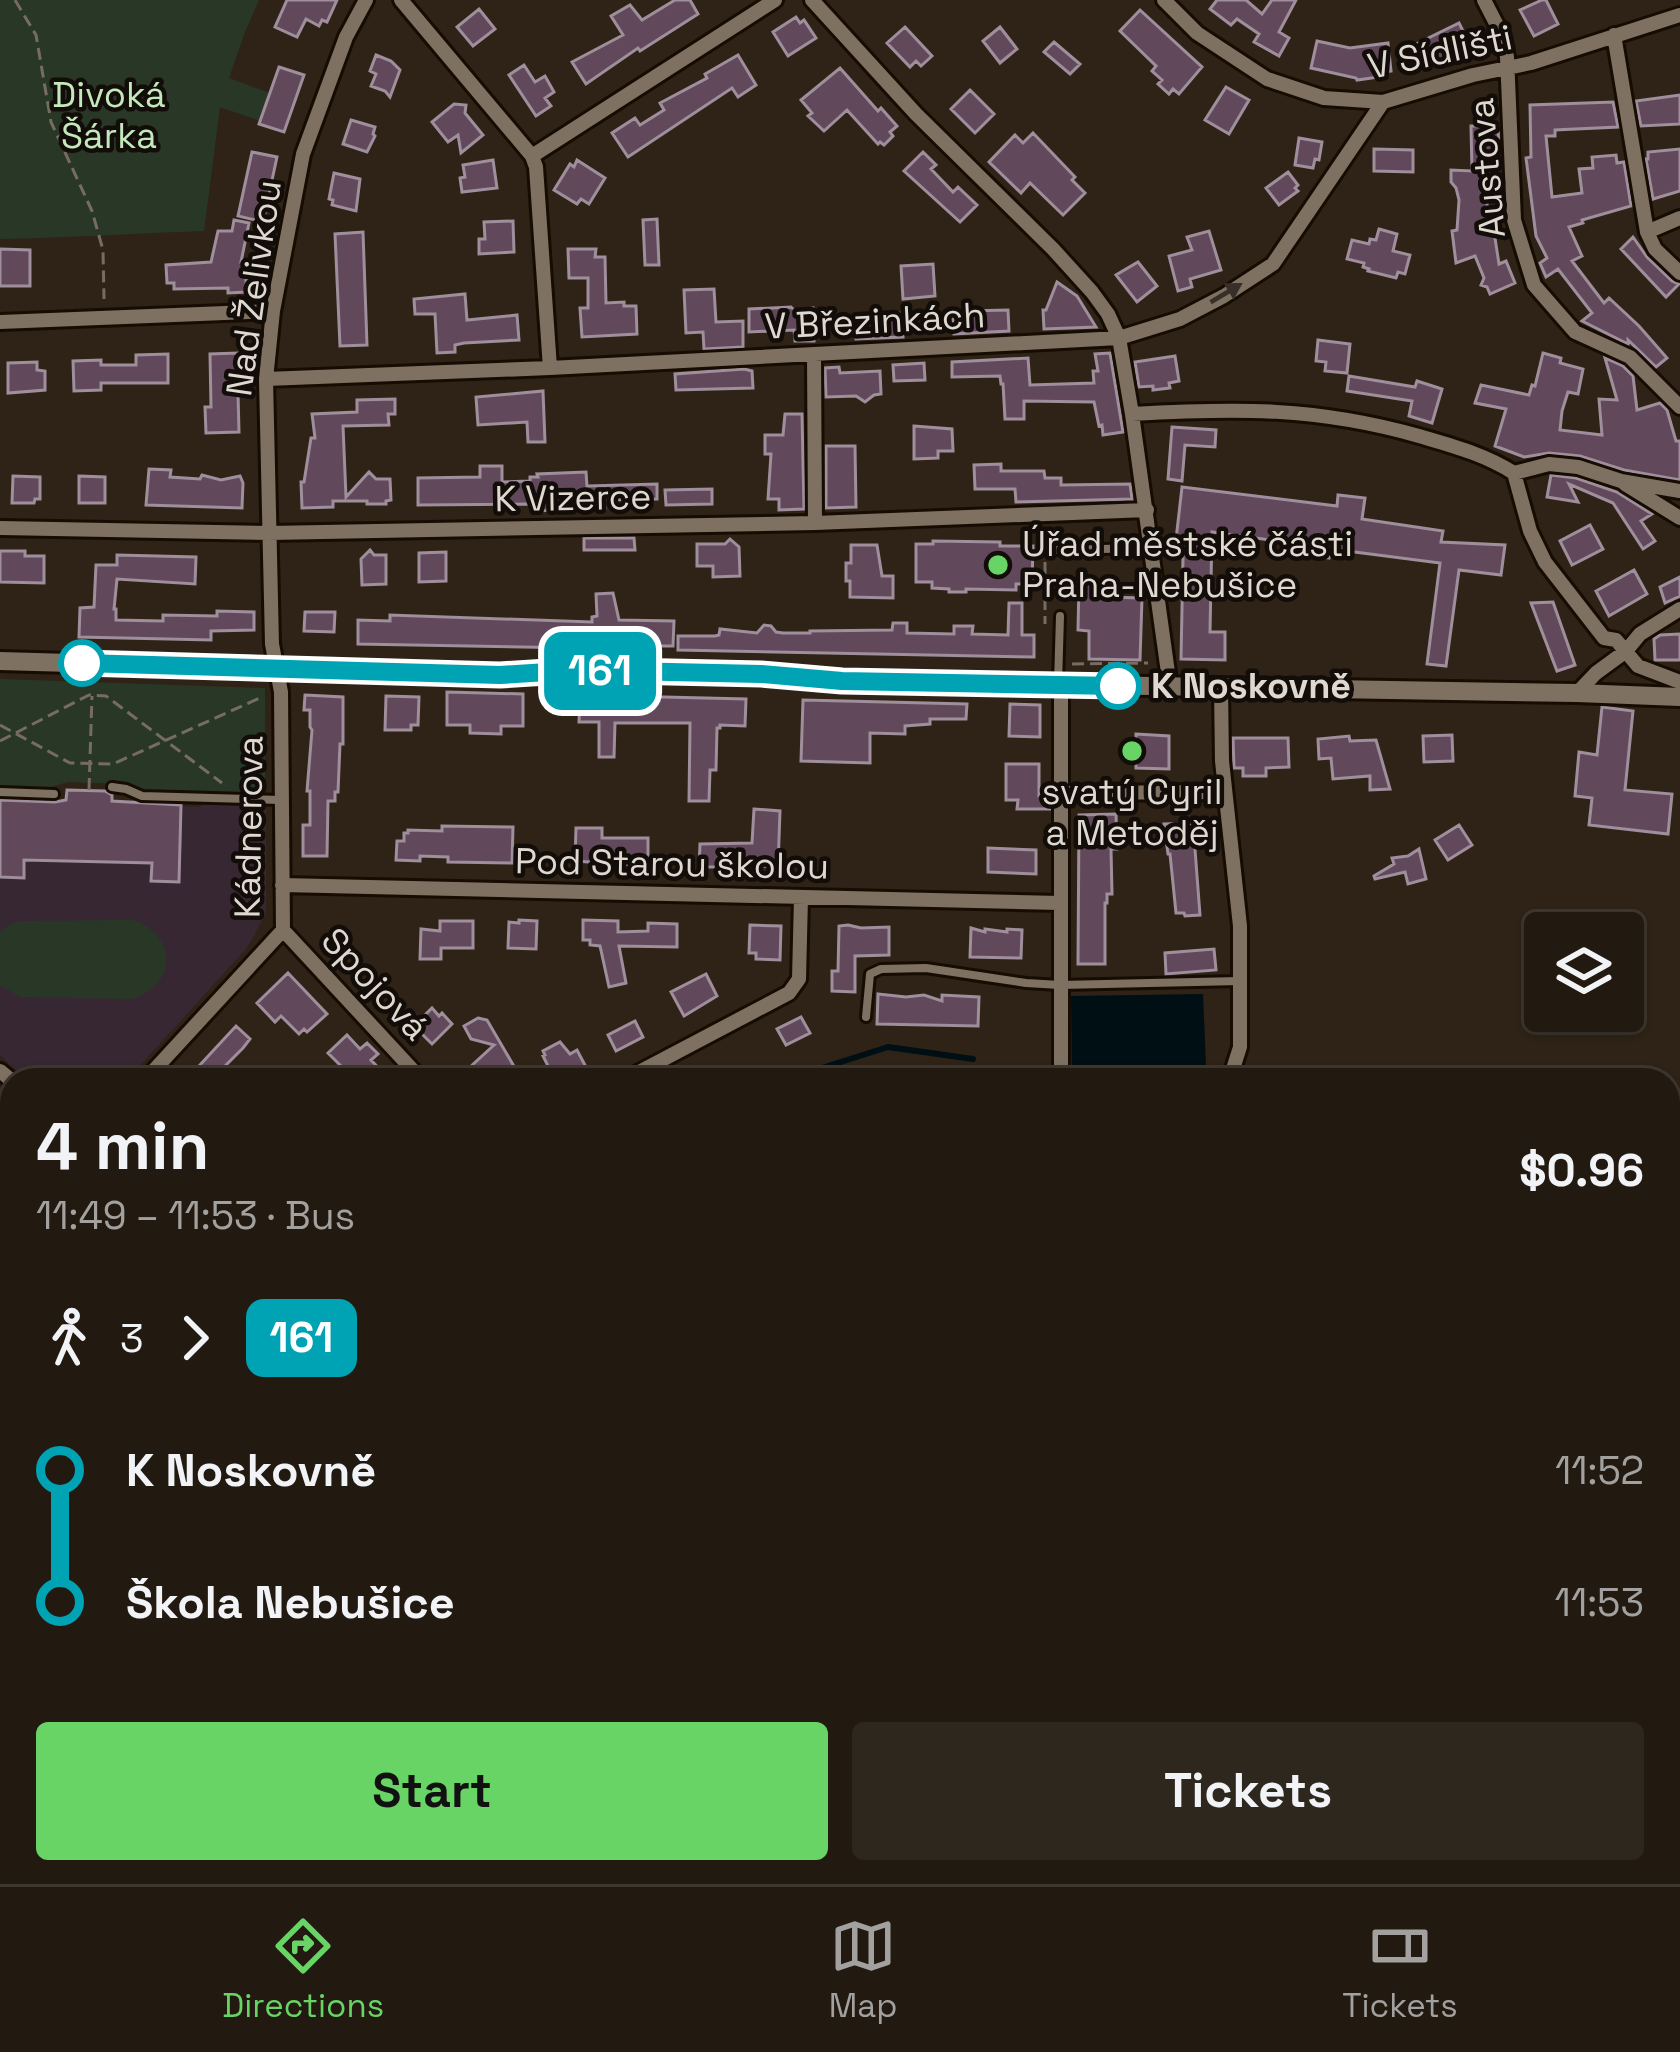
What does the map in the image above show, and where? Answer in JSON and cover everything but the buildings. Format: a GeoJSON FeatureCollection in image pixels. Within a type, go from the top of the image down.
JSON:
{"type":"FeatureCollection","features":[{"type":"Feature","properties":{"kind":"street","name":"Nad Želivkou"},"geometry":{"type":"LineString","coordinates":[[277,668],[272,644],[266,379],[274,311],[303,154],[346,37],[366,0]]}},
{"type":"Feature","properties":{"kind":"street"},"geometry":{"type":"LineString","coordinates":[[401,0],[532,156],[550,368]]}},
{"type":"Feature","properties":{"kind":"street"},"geometry":{"type":"LineString","coordinates":[[532,156],[776,0]]}},
{"type":"Feature","properties":{"kind":"street"},"geometry":{"type":"LineString","coordinates":[[812,0],[916,114],[1053,249],[1092,292],[1119,338],[1170,687]]}},
{"type":"Feature","properties":{"kind":"street","name":"V Sídlišti"},"geometry":{"type":"LineString","coordinates":[[1164,0],[1197,33],[1267,79],[1324,98],[1383,102],[1532,63],[1680,15]]}},
{"type":"Feature","properties":{"kind":"street","name":"Austova"},"geometry":{"type":"LineString","coordinates":[[1484,0],[1502,35],[1509,68],[1514,220],[1534,284],[1575,332],[1630,358],[1680,407]]}},
{"type":"Feature","properties":{"kind":"street"},"geometry":{"type":"LineString","coordinates":[[1614,35],[1646,232],[1655,249],[1680,273]]}},
{"type":"Feature","properties":{"kind":"street","name":"V Březinkách"},"geometry":{"type":"LineString","coordinates":[[266,379],[1119,338],[1180,319],[1273,264],[1383,102]]}},
{"type":"Feature","properties":{"kind":"street"},"geometry":{"type":"LineString","coordinates":[[1646,232],[1680,218]]}},
{"type":"Feature","properties":{"kind":"street"},"geometry":{"type":"LineString","coordinates":[[0,322],[274,311]]}},
{"type":"Feature","properties":{"kind":"street"},"geometry":{"type":"LineString","coordinates":[[814,354],[815,523]]}},
{"type":"Feature","properties":{"kind":"street"},"geometry":{"type":"LineString","coordinates":[[1132,414],[1227,410],[1323,414],[1475,452],[1514,473],[1549,464],[1578,467],[1621,481],[1680,491]]}},
{"type":"Feature","properties":{"kind":"street"},"geometry":{"type":"LineString","coordinates":[[1514,473],[1530,531],[1545,562],[1604,638],[1616,640],[1638,666],[1680,682]]}},
{"type":"Feature","properties":{"kind":"street"},"geometry":{"type":"LineString","coordinates":[[1621,481],[1680,518]]}},
{"type":"Feature","properties":{"kind":"street","name":"K Vizerce"},"geometry":{"type":"LineString","coordinates":[[0,528],[269,533],[815,523],[1147,510]]}},
{"type":"Feature","properties":{"kind":"street"},"geometry":{"type":"LineString","coordinates":[[1577,693],[1640,634],[1680,609]]}},
{"type":"Feature","properties":{"kind":"street"},"geometry":{"type":"LineString","coordinates":[[0,661],[500,675],[579,670],[761,674],[842,681],[1680,698]]}},
{"type":"Feature","properties":{"kind":"street","name":"Kádnerova"},"geometry":{"type":"LineString","coordinates":[[156,1068],[283,930],[277,668]]}},
{"type":"Feature","properties":{"kind":"street"},"geometry":{"type":"LineString","coordinates":[[1060,686],[1061,1068]]}},
{"type":"Feature","properties":{"kind":"street"},"geometry":{"type":"LineString","coordinates":[[1221,688],[1225,792],[1240,926],[1240,1047],[1234,1068]]}},
{"type":"Feature","properties":{"kind":"street"},"geometry":{"type":"LineString","coordinates":[[1061,793],[1225,792]]}},
{"type":"Feature","properties":{"kind":"street","name":"Pod Starou školou"},"geometry":{"type":"LineString","coordinates":[[282,885],[1060,903]]}},
{"type":"Feature","properties":{"kind":"street"},"geometry":{"type":"LineString","coordinates":[[647,1068],[789,993],[799,979],[801,897]]}},
{"type":"Feature","properties":{"kind":"street","name":"Spojová"},"geometry":{"type":"LineString","coordinates":[[283,930],[411,1068]]}},
{"type":"Feature","properties":{"kind":"lane"},"geometry":{"type":"LineString","coordinates":[[1050,550],[1152,548]]}},
{"type":"Feature","properties":{"kind":"lane"},"geometry":{"type":"LineString","coordinates":[[1060,616],[1060,686]]}},
{"type":"Feature","properties":{"kind":"lane"},"geometry":{"type":"LineString","coordinates":[[112,787],[142,796],[280,800]]}},
{"type":"Feature","properties":{"kind":"lane"},"geometry":{"type":"LineString","coordinates":[[0,792],[54,794]]}},
{"type":"Feature","properties":{"kind":"lane"},"geometry":{"type":"LineString","coordinates":[[866,1016],[870,974],[880,968],[926,968],[1060,985],[1240,981]]}},
{"type":"Feature","properties":{"kind":"path"},"geometry":{"type":"LineString","coordinates":[[15,0],[36,35],[51,122],[92,212],[103,250],[104,317]]}},
{"type":"Feature","properties":{"kind":"path"},"geometry":{"type":"LineString","coordinates":[[1045,598],[1046,632]]}},
{"type":"Feature","properties":{"kind":"path"},"geometry":{"type":"LineString","coordinates":[[1058,664],[1148,663]]}},
{"type":"Feature","properties":{"kind":"path"},"geometry":{"type":"LineString","coordinates":[[0,725],[70,763],[112,764],[281,692]]}},
{"type":"Feature","properties":{"kind":"path"},"geometry":{"type":"LineString","coordinates":[[89,790],[94,694]]}},
{"type":"Feature","properties":{"kind":"path"},"geometry":{"type":"LineString","coordinates":[[0,741],[94,694],[106,696],[242,799]]}},
{"type":"Feature","properties":{"kind":"shaded area"},"geometry":{"type":"Polygon","coordinates":[[[67,790],[112,791],[113,801],[181,802],[199,807],[207,803],[266,805],[266,912],[245,950],[138,1068],[14,1068],[0,1055],[0,798],[66,800],[67,790]]]}},
{"type":"Feature","properties":{"kind":"shaded area"},"geometry":{"type":"Polygon","coordinates":[[[1203,994],[1206,1066],[1072,1068],[1071,996],[1203,994]]]}},
{"type":"Feature","properties":{"kind":"green space","name":"Divoká Šárka"},"geometry":{"type":"Polygon","coordinates":[[[0,0],[259,0],[229,78],[270,93],[260,121],[220,107],[204,231],[0,239],[0,0]]]}},
{"type":"Feature","properties":{"kind":"green space"},"geometry":{"type":"Polygon","coordinates":[[[0,679],[265,688],[265,795],[145,791],[125,784],[68,782],[44,789],[0,787],[0,679]]]}},
{"type":"Feature","properties":{"kind":"green space"},"geometry":{"type":"Polygon","coordinates":[[[132,920],[158,936],[164,947],[164,972],[146,992],[131,999],[20,997],[0,985],[0,932],[9,925],[132,920]]]}},
{"type":"Feature","properties":{"kind":"waterway"},"geometry":{"type":"LineString","coordinates":[[822,1068],[888,1047],[973,1059]]}},
{"type":"Feature","properties":{"kind":"bus line","name":"161"},"geometry":{"type":"LineString","coordinates":[[82,663],[500,675],[579,670],[761,674],[842,681],[1118,686]]}},
{"type":"Feature","properties":{"kind":"place","name":"Úřad městské části Praha-Nebušice"},"geometry":{"type":"Point","coordinates":[998,565]}},
{"type":"Feature","properties":{"kind":"place","name":"K Noskovně"},"geometry":{"type":"Point","coordinates":[1118,686]}},
{"type":"Feature","properties":{"kind":"place","name":"svatý Cyril a Metoděj"},"geometry":{"type":"Point","coordinates":[1132,751]}}]}
